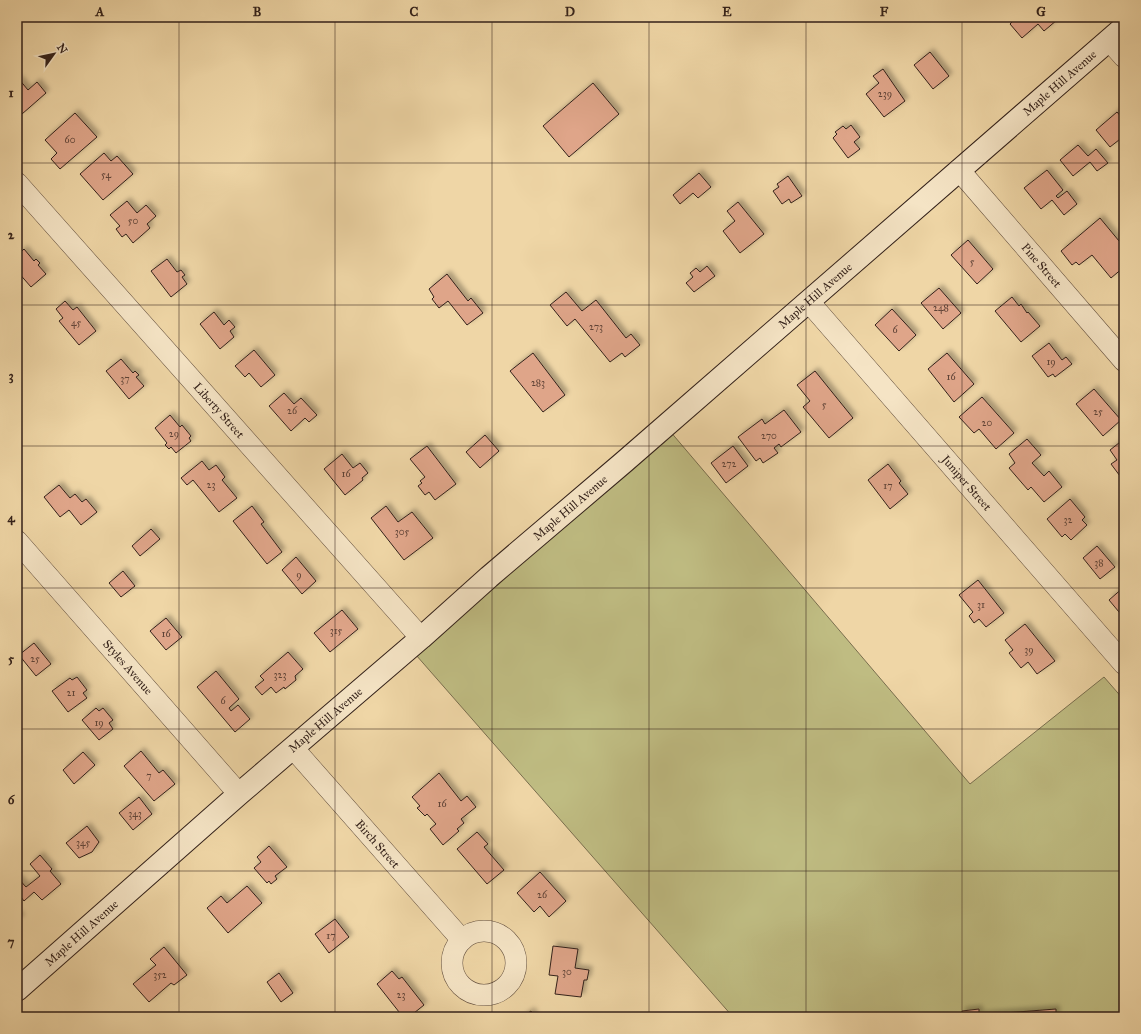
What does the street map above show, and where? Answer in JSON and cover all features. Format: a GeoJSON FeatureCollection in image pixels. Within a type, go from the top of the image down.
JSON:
{"type":"FeatureCollection","features":[{"type":"Feature","properties":{"kind":"street"},"geometry":{"type":"LineString","coordinates":[[1116,34],[1124,57]]}},
{"type":"Feature","properties":{"kind":"street","name":"Maple Hill Avenue"},"geometry":{"type":"LineString","coordinates":[[17,990],[239,794],[809,302],[958,170],[1116,34]]}},
{"type":"Feature","properties":{"kind":"street","name":"Pine Street"},"geometry":{"type":"LineString","coordinates":[[958,170],[1124,361]]}},
{"type":"Feature","properties":{"kind":"street","name":"Liberty Street"},"geometry":{"type":"LineString","coordinates":[[17,183],[421,638]]}},
{"type":"Feature","properties":{"kind":"street","name":"Juniper Street"},"geometry":{"type":"LineString","coordinates":[[809,302],[1124,664]]}},
{"type":"Feature","properties":{"kind":"street","name":"Styles Avenue"},"geometry":{"type":"LineString","coordinates":[[17,541],[239,794]]}},
{"type":"Feature","properties":{"kind":"street","name":"Birch Street"},"geometry":{"type":"LineString","coordinates":[[293,748],[462,940]]}},
{"type":"Feature","properties":{"kind":"shaded area"},"geometry":{"type":"Polygon","coordinates":[[[669,430],[970,784],[1104,677],[1124,700],[1124,1017],[733,1017],[409,647],[669,430]]]}},
{"type":"Feature","properties":{"kind":"building"},"geometry":{"type":"Polygon","coordinates":[[[1013,17],[1054,17],[1057,20],[1044,31],[1038,24],[1022,38],[1010,24],[1015,19],[1013,17]]]}},
{"type":"Feature","properties":{"kind":"building"},"geometry":{"type":"Polygon","coordinates":[[[930,52],[949,76],[933,89],[914,65],[930,52]]]}},
{"type":"Feature","properties":{"kind":"building"},"geometry":{"type":"Polygon","coordinates":[[[883,69],[905,101],[884,117],[866,94],[879,83],[873,76],[883,69]]]}},
{"type":"Feature","properties":{"kind":"building"},"geometry":{"type":"Polygon","coordinates":[[[18,78],[28,90],[37,82],[46,93],[22,114],[17,107],[18,78]]]}},
{"type":"Feature","properties":{"kind":"building"},"geometry":{"type":"Polygon","coordinates":[[[593,83],[619,114],[569,157],[543,126],[593,83]]]}},
{"type":"Feature","properties":{"kind":"building"},"geometry":{"type":"Polygon","coordinates":[[[1117,112],[1124,120],[1124,136],[1110,147],[1096,130],[1117,112]]]}},
{"type":"Feature","properties":{"kind":"building"},"geometry":{"type":"Polygon","coordinates":[[[75,113],[97,137],[60,169],[51,159],[57,153],[45,140],[75,113]]]}},
{"type":"Feature","properties":{"kind":"building"},"geometry":{"type":"Polygon","coordinates":[[[851,125],[860,137],[854,142],[860,149],[848,158],[833,138],[837,134],[835,132],[843,126],[846,129],[851,125]]]}},
{"type":"Feature","properties":{"kind":"building"},"geometry":{"type":"Polygon","coordinates":[[[1078,145],[1088,156],[1096,149],[1108,163],[1097,171],[1090,162],[1073,176],[1060,160],[1078,145]]]}},
{"type":"Feature","properties":{"kind":"building"},"geometry":{"type":"Polygon","coordinates":[[[104,153],[111,161],[117,156],[133,174],[103,200],[80,174],[104,153]]]}},
{"type":"Feature","properties":{"kind":"building"},"geometry":{"type":"Polygon","coordinates":[[[1047,170],[1063,190],[1056,196],[1058,198],[1067,191],[1077,204],[1064,215],[1052,200],[1041,209],[1024,188],[1047,170]]]}},
{"type":"Feature","properties":{"kind":"building"},"geometry":{"type":"Polygon","coordinates":[[[699,173],[711,187],[698,198],[693,193],[680,204],[673,195],[699,173]]]}},
{"type":"Feature","properties":{"kind":"building"},"geometry":{"type":"Polygon","coordinates":[[[788,176],[802,196],[791,203],[789,199],[782,204],[773,191],[779,187],[777,184],[788,176]]]}},
{"type":"Feature","properties":{"kind":"building"},"geometry":{"type":"Polygon","coordinates":[[[127,201],[137,213],[146,205],[156,216],[147,224],[150,228],[133,243],[126,234],[122,237],[116,229],[120,226],[110,215],[127,201]]]}},
{"type":"Feature","properties":{"kind":"building"},"geometry":{"type":"Polygon","coordinates":[[[738,202],[764,234],[740,253],[723,231],[735,221],[727,211],[738,202]]]}},
{"type":"Feature","properties":{"kind":"building"},"geometry":{"type":"Polygon","coordinates":[[[1100,218],[1124,247],[1124,267],[1111,278],[1092,255],[1079,265],[1076,262],[1072,265],[1061,251],[1100,218]]]}},
{"type":"Feature","properties":{"kind":"building"},"geometry":{"type":"Polygon","coordinates":[[[968,240],[993,269],[977,284],[951,255],[968,240]]]}},
{"type":"Feature","properties":{"kind":"building"},"geometry":{"type":"Polygon","coordinates":[[[24,249],[34,261],[36,259],[40,263],[38,265],[46,274],[31,287],[17,271],[17,256],[24,249]]]}},
{"type":"Feature","properties":{"kind":"building"},"geometry":{"type":"Polygon","coordinates":[[[167,259],[177,272],[181,270],[185,275],[182,277],[187,284],[171,297],[151,271],[167,259]]]}},
{"type":"Feature","properties":{"kind":"building"},"geometry":{"type":"Polygon","coordinates":[[[707,266],[715,276],[694,292],[686,283],[693,277],[690,273],[696,268],[700,272],[707,266]]]}},
{"type":"Feature","properties":{"kind":"building"},"geometry":{"type":"Polygon","coordinates":[[[447,274],[468,301],[471,298],[483,313],[467,325],[448,301],[439,308],[432,299],[434,297],[429,289],[447,274]]]}},
{"type":"Feature","properties":{"kind":"building"},"geometry":{"type":"Polygon","coordinates":[[[939,288],[961,313],[943,329],[921,303],[939,288]]]}},
{"type":"Feature","properties":{"kind":"building"},"geometry":{"type":"Polygon","coordinates":[[[566,292],[582,311],[596,300],[626,338],[631,334],[640,345],[625,357],[622,353],[610,362],[575,319],[567,326],[550,305],[566,292]]]}},
{"type":"Feature","properties":{"kind":"building"},"geometry":{"type":"Polygon","coordinates":[[[1012,297],[1019,306],[1021,304],[1027,313],[1028,312],[1040,326],[1021,342],[995,311],[1012,297]]]}},
{"type":"Feature","properties":{"kind":"building"},"geometry":{"type":"Polygon","coordinates":[[[65,301],[73,310],[77,307],[96,331],[79,345],[59,321],[63,318],[56,309],[65,301]]]}},
{"type":"Feature","properties":{"kind":"building"},"geometry":{"type":"Polygon","coordinates":[[[892,309],[916,335],[899,351],[875,325],[892,309]]]}},
{"type":"Feature","properties":{"kind":"building"},"geometry":{"type":"Polygon","coordinates":[[[214,312],[224,325],[229,320],[235,327],[230,331],[234,337],[220,349],[200,324],[214,312]]]}},
{"type":"Feature","properties":{"kind":"building"},"geometry":{"type":"Polygon","coordinates":[[[1049,343],[1062,360],[1066,357],[1072,364],[1055,377],[1053,374],[1048,377],[1032,356],[1049,343]]]}},
{"type":"Feature","properties":{"kind":"building"},"geometry":{"type":"Polygon","coordinates":[[[254,350],[275,375],[261,387],[249,373],[245,377],[235,366],[254,350]]]}},
{"type":"Feature","properties":{"kind":"building"},"geometry":{"type":"Polygon","coordinates":[[[533,353],[565,395],[543,412],[510,371],[533,353]]]}},
{"type":"Feature","properties":{"kind":"building"},"geometry":{"type":"Polygon","coordinates":[[[947,353],[974,384],[954,402],[928,369],[947,353]]]}},
{"type":"Feature","properties":{"kind":"building"},"geometry":{"type":"Polygon","coordinates":[[[121,359],[133,373],[135,371],[139,375],[136,377],[144,386],[129,399],[106,371],[121,359]]]}},
{"type":"Feature","properties":{"kind":"building"},"geometry":{"type":"Polygon","coordinates":[[[815,371],[853,418],[829,438],[803,407],[810,401],[797,385],[815,371]]]}},
{"type":"Feature","properties":{"kind":"building"},"geometry":{"type":"Polygon","coordinates":[[[1094,389],[1121,420],[1103,436],[1076,404],[1094,389]]]}},
{"type":"Feature","properties":{"kind":"building"},"geometry":{"type":"Polygon","coordinates":[[[284,393],[294,404],[301,398],[317,415],[309,422],[305,418],[291,431],[269,406],[284,393]]]}},
{"type":"Feature","properties":{"kind":"building"},"geometry":{"type":"Polygon","coordinates":[[[982,397],[1014,433],[996,449],[979,429],[974,433],[959,417],[982,397]]]}},
{"type":"Feature","properties":{"kind":"building"},"geometry":{"type":"Polygon","coordinates":[[[784,410],[801,432],[781,447],[779,444],[774,448],[778,453],[763,463],[760,458],[756,461],[738,437],[762,419],[765,424],[784,410]]]}},
{"type":"Feature","properties":{"kind":"building"},"geometry":{"type":"Polygon","coordinates":[[[170,415],[180,427],[182,425],[191,436],[189,438],[191,441],[176,453],[171,447],[169,449],[165,445],[167,443],[155,428],[170,415]]]}},
{"type":"Feature","properties":{"kind":"building"},"geometry":{"type":"Polygon","coordinates":[[[485,435],[499,451],[480,468],[466,452],[485,435]]]}},
{"type":"Feature","properties":{"kind":"building"},"geometry":{"type":"Polygon","coordinates":[[[1027,439],[1041,455],[1032,463],[1044,476],[1049,471],[1062,487],[1044,502],[1031,487],[1028,490],[1009,468],[1015,463],[1009,454],[1027,439]]]}},
{"type":"Feature","properties":{"kind":"building"},"geometry":{"type":"Polygon","coordinates":[[[1124,439],[1123,480],[1111,464],[1117,460],[1110,450],[1124,439]]]}},
{"type":"Feature","properties":{"kind":"building"},"geometry":{"type":"Polygon","coordinates":[[[427,446],[456,484],[435,500],[429,492],[425,495],[418,486],[422,483],[420,481],[425,477],[410,459],[427,446]]]}},
{"type":"Feature","properties":{"kind":"building"},"geometry":{"type":"Polygon","coordinates":[[[733,446],[748,466],[726,483],[711,463],[733,446]]]}},
{"type":"Feature","properties":{"kind":"building"},"geometry":{"type":"Polygon","coordinates":[[[342,454],[353,468],[360,463],[368,473],[362,478],[363,480],[345,495],[324,469],[342,454]]]}},
{"type":"Feature","properties":{"kind":"building"},"geometry":{"type":"Polygon","coordinates":[[[202,461],[209,470],[216,465],[225,477],[222,480],[237,498],[219,512],[193,480],[187,485],[181,478],[202,461]]]}},
{"type":"Feature","properties":{"kind":"building"},"geometry":{"type":"Polygon","coordinates":[[[888,464],[901,481],[899,483],[908,494],[890,509],[868,480],[888,464]]]}},
{"type":"Feature","properties":{"kind":"building"},"geometry":{"type":"Polygon","coordinates":[[[59,485],[70,498],[75,494],[82,502],[86,499],[97,512],[81,525],[69,510],[60,517],[44,497],[59,485]]]}},
{"type":"Feature","properties":{"kind":"building"},"geometry":{"type":"Polygon","coordinates":[[[1070,499],[1085,517],[1082,520],[1087,525],[1071,540],[1065,534],[1062,537],[1047,519],[1070,499]]]}},
{"type":"Feature","properties":{"kind":"building"},"geometry":{"type":"Polygon","coordinates":[[[252,506],[264,522],[261,524],[282,552],[267,564],[233,521],[252,506]]]}},
{"type":"Feature","properties":{"kind":"building"},"geometry":{"type":"Polygon","coordinates":[[[386,506],[398,522],[412,512],[433,538],[404,560],[371,518],[386,506]]]}},
{"type":"Feature","properties":{"kind":"building"},"geometry":{"type":"Polygon","coordinates":[[[151,529],[160,539],[140,556],[132,546],[151,529]]]}},
{"type":"Feature","properties":{"kind":"building"},"geometry":{"type":"Polygon","coordinates":[[[1097,546],[1115,567],[1100,579],[1083,558],[1097,546]]]}},
{"type":"Feature","properties":{"kind":"building"},"geometry":{"type":"Polygon","coordinates":[[[296,557],[316,581],[302,594],[282,570],[296,557]]]}},
{"type":"Feature","properties":{"kind":"building"},"geometry":{"type":"Polygon","coordinates":[[[123,571],[135,586],[121,597],[109,583],[123,571]]]}},
{"type":"Feature","properties":{"kind":"building"},"geometry":{"type":"Polygon","coordinates":[[[978,580],[1004,613],[986,627],[979,619],[974,623],[969,616],[973,612],[959,595],[978,580]]]}},
{"type":"Feature","properties":{"kind":"building"},"geometry":{"type":"Polygon","coordinates":[[[1124,587],[1124,618],[1109,600],[1124,587]]]}},
{"type":"Feature","properties":{"kind":"building"},"geometry":{"type":"Polygon","coordinates":[[[342,610],[358,629],[330,652],[314,633],[342,610]]]}},
{"type":"Feature","properties":{"kind":"building"},"geometry":{"type":"Polygon","coordinates":[[[166,618],[182,637],[166,650],[150,631],[166,618]]]}},
{"type":"Feature","properties":{"kind":"building"},"geometry":{"type":"Polygon","coordinates":[[[1025,624],[1055,661],[1037,674],[1028,662],[1021,668],[1009,653],[1013,650],[1005,640],[1025,624]]]}},
{"type":"Feature","properties":{"kind":"building"},"geometry":{"type":"Polygon","coordinates":[[[34,643],[51,664],[36,676],[19,655],[34,643]]]}},
{"type":"Feature","properties":{"kind":"building"},"geometry":{"type":"Polygon","coordinates":[[[288,652],[303,669],[295,676],[296,680],[285,689],[284,687],[276,693],[271,687],[262,695],[255,687],[264,680],[260,676],[288,652]]]}},
{"type":"Feature","properties":{"kind":"building"},"geometry":{"type":"Polygon","coordinates":[[[216,671],[239,699],[229,708],[231,711],[238,705],[250,719],[235,732],[197,687],[216,671]]]}},
{"type":"Feature","properties":{"kind":"building"},"geometry":{"type":"Polygon","coordinates":[[[77,677],[87,690],[83,693],[87,698],[68,712],[52,691],[70,678],[72,680],[77,677]]]}},
{"type":"Feature","properties":{"kind":"building"},"geometry":{"type":"Polygon","coordinates":[[[96,708],[99,711],[103,708],[113,720],[109,723],[113,729],[99,740],[82,720],[96,708]]]}},
{"type":"Feature","properties":{"kind":"building"},"geometry":{"type":"Polygon","coordinates":[[[141,751],[159,773],[163,770],[175,784],[154,801],[124,766],[141,751]]]}},
{"type":"Feature","properties":{"kind":"building"},"geometry":{"type":"Polygon","coordinates":[[[83,752],[95,765],[74,784],[63,770],[83,752]]]}},
{"type":"Feature","properties":{"kind":"building"},"geometry":{"type":"Polygon","coordinates":[[[439,773],[461,801],[467,796],[476,807],[461,819],[464,823],[457,829],[459,831],[443,845],[430,829],[436,824],[427,814],[425,816],[417,808],[420,806],[412,797],[439,773]]]}},
{"type":"Feature","properties":{"kind":"building"},"geometry":{"type":"Polygon","coordinates":[[[139,797],[152,814],[133,830],[119,813],[139,797]]]}},
{"type":"Feature","properties":{"kind":"building"},"geometry":{"type":"Polygon","coordinates":[[[87,826],[99,842],[92,852],[79,858],[66,843],[87,826]]]}},
{"type":"Feature","properties":{"kind":"building"},"geometry":{"type":"Polygon","coordinates":[[[477,832],[488,844],[484,847],[504,870],[487,884],[457,849],[477,832]]]}},
{"type":"Feature","properties":{"kind":"building"},"geometry":{"type":"Polygon","coordinates":[[[269,846],[287,867],[275,876],[277,879],[271,884],[269,881],[267,883],[254,868],[261,862],[257,857],[269,846]]]}},
{"type":"Feature","properties":{"kind":"building"},"geometry":{"type":"Polygon","coordinates":[[[40,855],[52,869],[50,871],[61,884],[42,900],[34,892],[24,901],[17,892],[17,877],[26,887],[40,876],[30,864],[40,855]]]}},
{"type":"Feature","properties":{"kind":"building"},"geometry":{"type":"Polygon","coordinates":[[[540,872],[566,901],[549,917],[540,906],[534,912],[517,893],[540,872]]]}},
{"type":"Feature","properties":{"kind":"building"},"geometry":{"type":"Polygon","coordinates":[[[247,886],[262,903],[228,933],[207,908],[221,896],[227,903],[247,886]]]}},
{"type":"Feature","properties":{"kind":"building"},"geometry":{"type":"Polygon","coordinates":[[[17,913],[21,918],[17,921],[17,913]]]}},
{"type":"Feature","properties":{"kind":"building"},"geometry":{"type":"Polygon","coordinates":[[[335,919],[349,937],[329,953],[315,934],[335,919]]]}},
{"type":"Feature","properties":{"kind":"building"},"geometry":{"type":"Polygon","coordinates":[[[553,946],[578,949],[575,968],[589,970],[587,980],[584,980],[581,997],[555,994],[558,976],[549,975],[553,946]]]}},
{"type":"Feature","properties":{"kind":"building"},"geometry":{"type":"Polygon","coordinates":[[[164,947],[187,975],[174,985],[171,983],[149,1002],[133,984],[156,965],[150,959],[164,947]]]}},
{"type":"Feature","properties":{"kind":"building"},"geometry":{"type":"Polygon","coordinates":[[[392,971],[399,979],[402,977],[424,1005],[409,1017],[403,1017],[377,984],[392,971]]]}},
{"type":"Feature","properties":{"kind":"building"},"geometry":{"type":"Polygon","coordinates":[[[279,973],[293,993],[281,1002],[267,982],[279,973]]]}},
{"type":"Feature","properties":{"kind":"building"},"geometry":{"type":"Polygon","coordinates":[[[979,1009],[979,1015],[1056,1009],[1056,1017],[962,1017],[962,1011],[979,1009]]]}},
{"type":"Feature","properties":{"kind":"building"},"geometry":{"type":"Polygon","coordinates":[[[531,1011],[535,1017],[522,1017],[531,1011]]]}}]}
